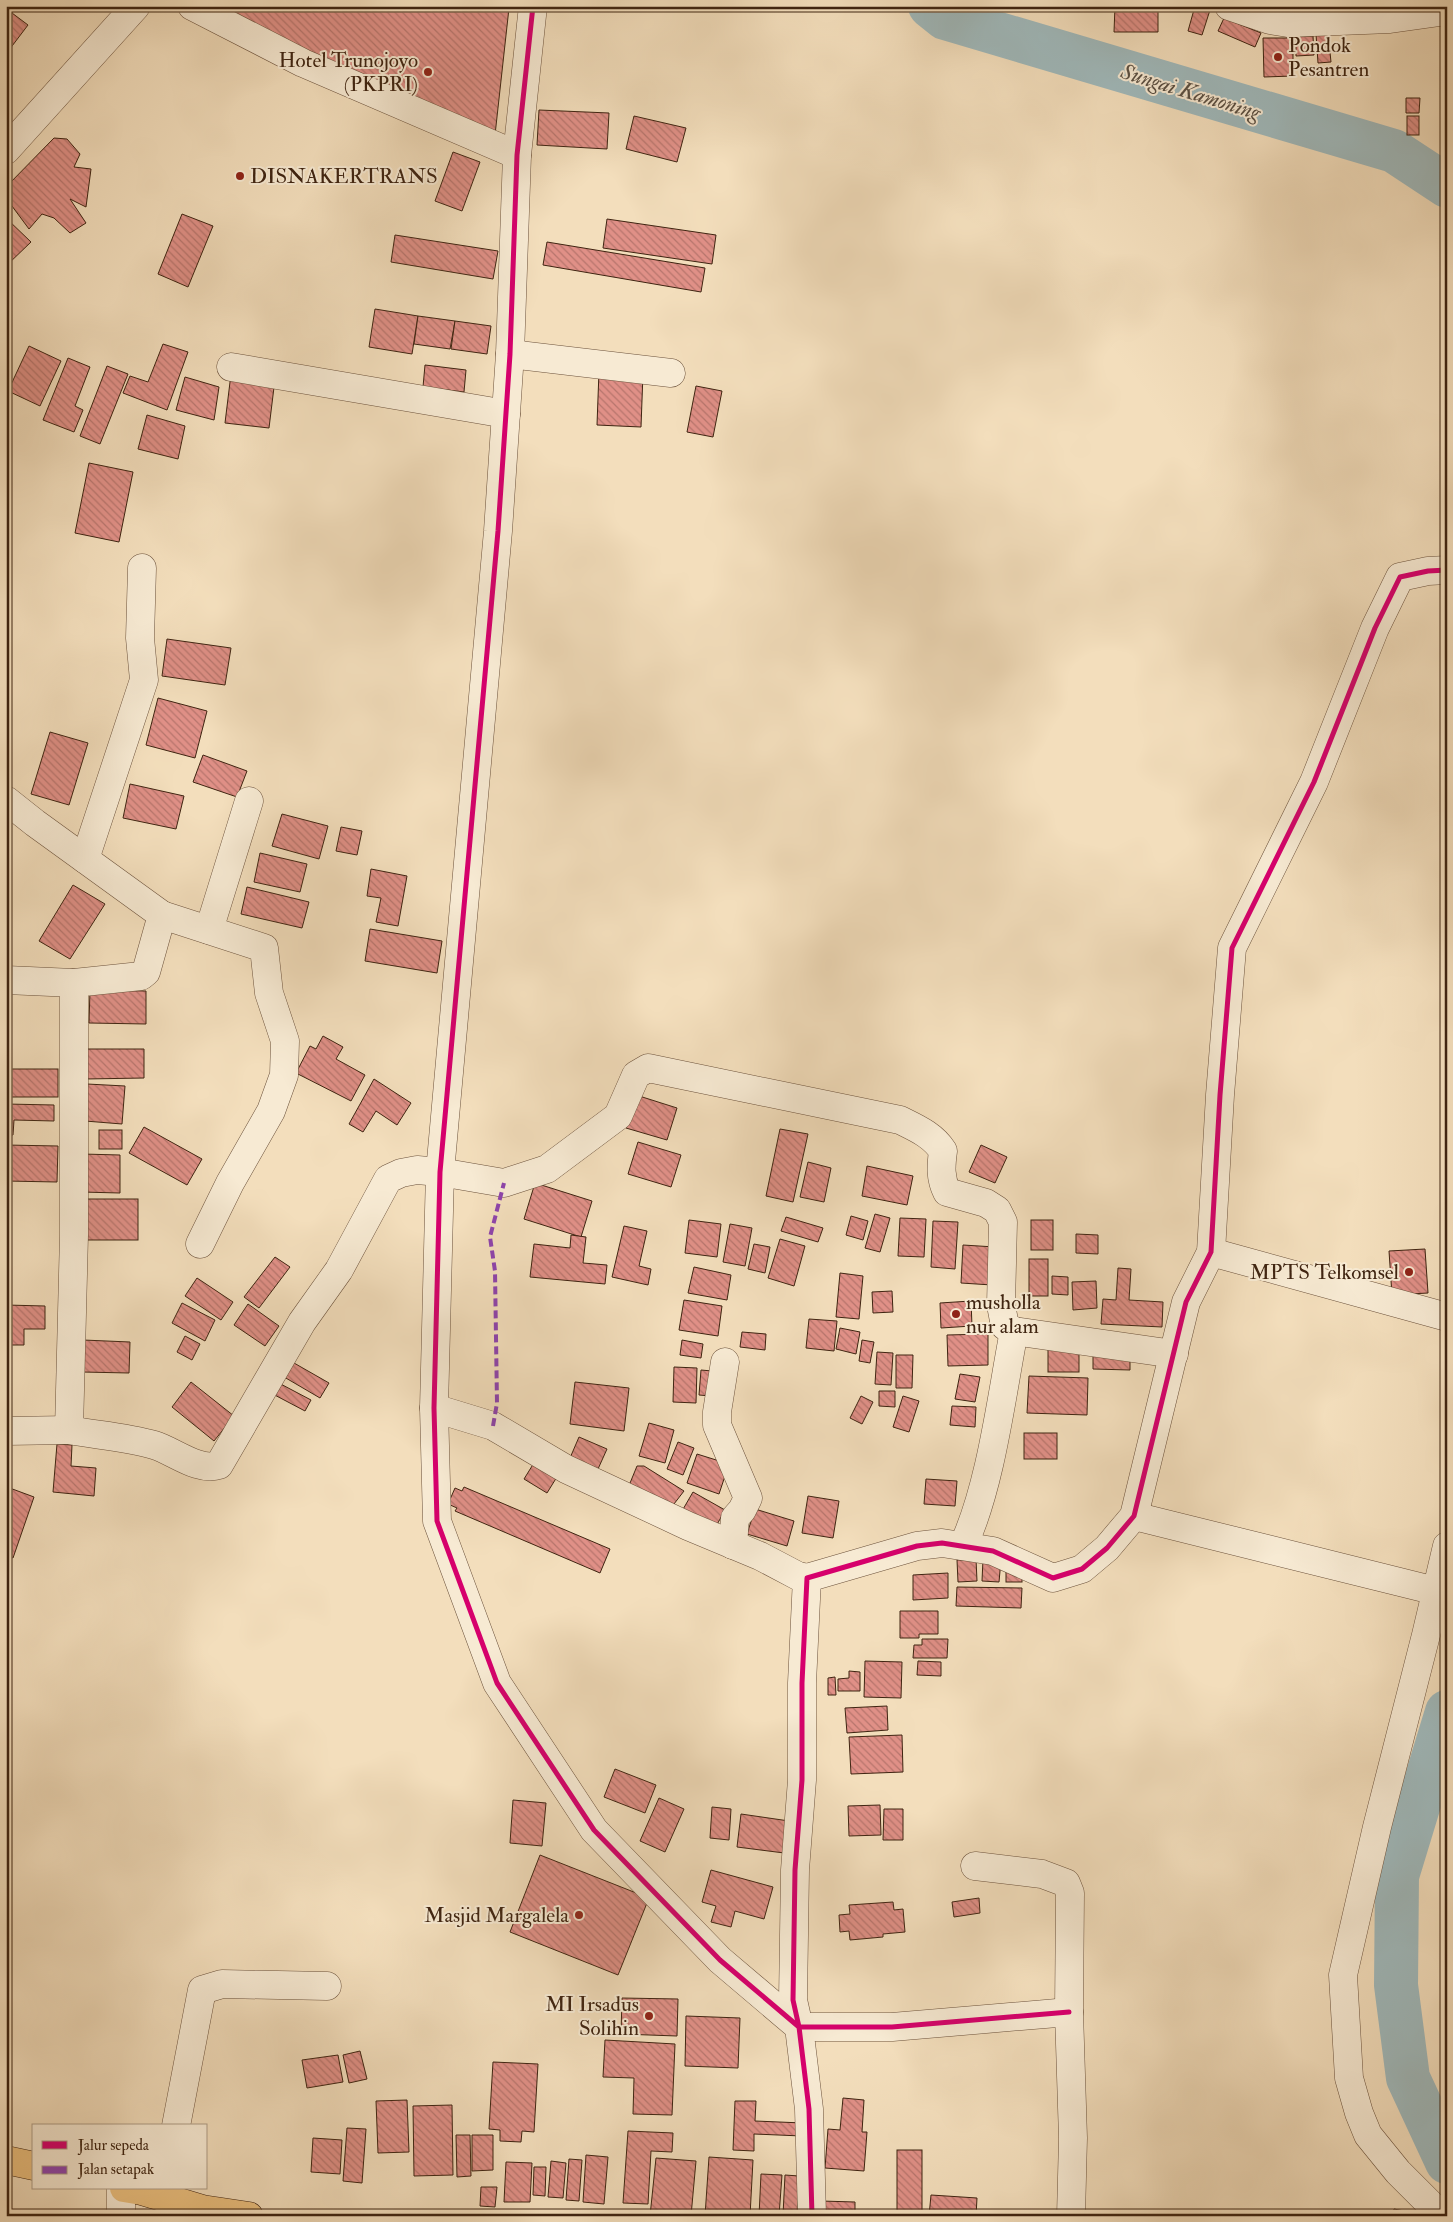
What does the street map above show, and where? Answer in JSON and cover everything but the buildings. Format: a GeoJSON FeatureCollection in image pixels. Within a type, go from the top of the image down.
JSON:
{"type":"FeatureCollection","features":[{"type":"Feature","properties":{"kind":"main road"},"geometry":{"type":"LineString","coordinates":[[6,2160],[32,2166]]}},
{"type":"Feature","properties":{"kind":"main road"},"geometry":{"type":"LineString","coordinates":[[138,2190],[162,2193],[202,2209],[249,2216]]}},
{"type":"Feature","properties":{"kind":"street"},"geometry":{"type":"LineString","coordinates":[[6,150],[136,6]]}},
{"type":"Feature","properties":{"kind":"street"},"geometry":{"type":"LineString","coordinates":[[192,6],[303,63],[517,155]]}},
{"type":"Feature","properties":{"kind":"street"},"geometry":{"type":"LineString","coordinates":[[533,6],[517,155],[510,354],[498,540],[440,1172],[434,1408],[437,1521],[497,1683],[594,1830],[720,1960],[799,2027],[892,2027],[1069,2012]]}},
{"type":"Feature","properties":{"kind":"street"},"geometry":{"type":"LineString","coordinates":[[1229,6],[1270,20],[1306,23],[1390,19],[1447,11]]}},
{"type":"Feature","properties":{"kind":"street"},"geometry":{"type":"LineString","coordinates":[[510,354],[671,373]]}},
{"type":"Feature","properties":{"kind":"street"},"geometry":{"type":"LineString","coordinates":[[231,367],[506,414]]}},
{"type":"Feature","properties":{"kind":"street"},"geometry":{"type":"LineString","coordinates":[[85,860],[144,680],[140,638],[142,568]]}},
{"type":"Feature","properties":{"kind":"street"},"geometry":{"type":"LineString","coordinates":[[434,1408],[494,1426],[566,1469],[798,1576],[807,1578],[917,1546],[942,1543],[993,1551],[1053,1578],[1082,1569],[1107,1548],[1134,1516],[1186,1302],[1212,1252],[1220,1094],[1232,948],[1314,782],[1353,688],[1375,628],[1400,577],[1428,571],[1447,570]]}},
{"type":"Feature","properties":{"kind":"street"},"geometry":{"type":"LineString","coordinates":[[6,800],[162,915],[264,948],[269,994],[282,1028],[285,1056],[284,1075],[271,1111],[230,1184],[200,1244]]}},
{"type":"Feature","properties":{"kind":"street"},"geometry":{"type":"LineString","coordinates":[[209,930],[249,801]]}},
{"type":"Feature","properties":{"kind":"street"},"geometry":{"type":"LineString","coordinates":[[6,980],[74,983],[141,976],[146,972],[162,915]]}},
{"type":"Feature","properties":{"kind":"street"},"geometry":{"type":"LineString","coordinates":[[68,1430],[74,1235],[74,983]]}},
{"type":"Feature","properties":{"kind":"street"},"geometry":{"type":"LineString","coordinates":[[6,1432],[68,1430],[153,1445],[212,1468],[219,1465],[302,1322],[339,1270],[388,1179],[401,1173],[417,1170],[504,1183],[547,1169],[618,1116],[636,1076],[648,1068],[900,1120],[933,1138],[944,1150],[941,1170],[943,1184],[947,1192],[986,1203],[997,1210],[1004,1222],[1001,1305],[1005,1326],[1014,1331],[1174,1354]]}},
{"type":"Feature","properties":{"kind":"street"},"geometry":{"type":"LineString","coordinates":[[1212,1252],[1447,1318]]}},
{"type":"Feature","properties":{"kind":"street"},"geometry":{"type":"LineString","coordinates":[[962,1546],[976,1512],[993,1442],[1014,1331]]}},
{"type":"Feature","properties":{"kind":"street"},"geometry":{"type":"LineString","coordinates":[[725,1362],[717,1412],[717,1425],[748,1498],[742,1510],[735,1518],[734,1545]]}},
{"type":"Feature","properties":{"kind":"street"},"geometry":{"type":"LineString","coordinates":[[1134,1516],[1436,1591]]}},
{"type":"Feature","properties":{"kind":"street"},"geometry":{"type":"LineString","coordinates":[[1442,2216],[1398,2172],[1368,2135],[1348,2078],[1343,1976],[1377,1827],[1447,1546]]}},
{"type":"Feature","properties":{"kind":"street"},"geometry":{"type":"LineString","coordinates":[[807,1578],[802,1683],[802,1780],[795,1870],[793,2000],[799,2027],[809,2109],[812,2216]]}},
{"type":"Feature","properties":{"kind":"street"},"geometry":{"type":"LineString","coordinates":[[975,1866],[1042,1874],[1066,1883],[1070,1893],[1069,2012],[1073,2138],[1072,2216]]}},
{"type":"Feature","properties":{"kind":"street"},"geometry":{"type":"LineString","coordinates":[[176,2124],[202,1990],[222,1984],[327,1986]]}},
{"type":"Feature","properties":{"kind":"street"},"geometry":{"type":"LineString","coordinates":[[121,2216],[122,2190]]}},
{"type":"Feature","properties":{"kind":"waterway","name":"Sungai Kamoning"},"geometry":{"type":"LineString","coordinates":[[930,6],[945,18],[1394,151],[1447,186]]}},
{"type":"Feature","properties":{"kind":"waterway","name":"Sungai Kamoning"},"geometry":{"type":"LineString","coordinates":[[1447,1712],[1397,1876],[1396,1985],[1408,2078],[1447,2162]]}},
{"type":"Feature","properties":{"kind":"marked path"},"geometry":{"type":"LineString","coordinates":[[493,1426],[497,1403],[495,1271],[490,1237],[504,1183]]}},
{"type":"Feature","properties":{"kind":"cycle path"},"geometry":{"type":"LineString","coordinates":[[533,6],[517,155],[510,354],[498,531],[440,1172],[434,1408],[437,1521],[497,1683],[594,1830],[720,1960],[799,2027],[809,2109],[812,2216]]}},
{"type":"Feature","properties":{"kind":"cycle path"},"geometry":{"type":"LineString","coordinates":[[1069,2012],[892,2027],[799,2027],[793,2000],[795,1870],[802,1780],[802,1683],[807,1578],[917,1546],[942,1543],[993,1551],[1053,1578],[1082,1569],[1107,1548],[1134,1516],[1186,1302],[1211,1252],[1220,1095],[1232,948],[1314,782],[1375,628],[1400,577],[1428,571],[1447,570]]}},
{"type":"Feature","properties":{"kind":"place","name":"Pondok Pesantren"},"geometry":{"type":"Point","coordinates":[1278,57]}},
{"type":"Feature","properties":{"kind":"place","name":"Hotel Trunojoyo (PKPRI)"},"geometry":{"type":"Point","coordinates":[428,72]}},
{"type":"Feature","properties":{"kind":"place","name":"DISNAKERTRANS"},"geometry":{"type":"Point","coordinates":[240,176]}},
{"type":"Feature","properties":{"kind":"place","name":"MPTS Telkomsel"},"geometry":{"type":"Point","coordinates":[1409,1272]}},
{"type":"Feature","properties":{"kind":"place","name":"musholla nur alam"},"geometry":{"type":"Point","coordinates":[956,1314]}},
{"type":"Feature","properties":{"kind":"place","name":"Masjid Margalela"},"geometry":{"type":"Point","coordinates":[579,1915]}},
{"type":"Feature","properties":{"kind":"place","name":"MI Irsadus Solihin"},"geometry":{"type":"Point","coordinates":[649,2016]}}]}
